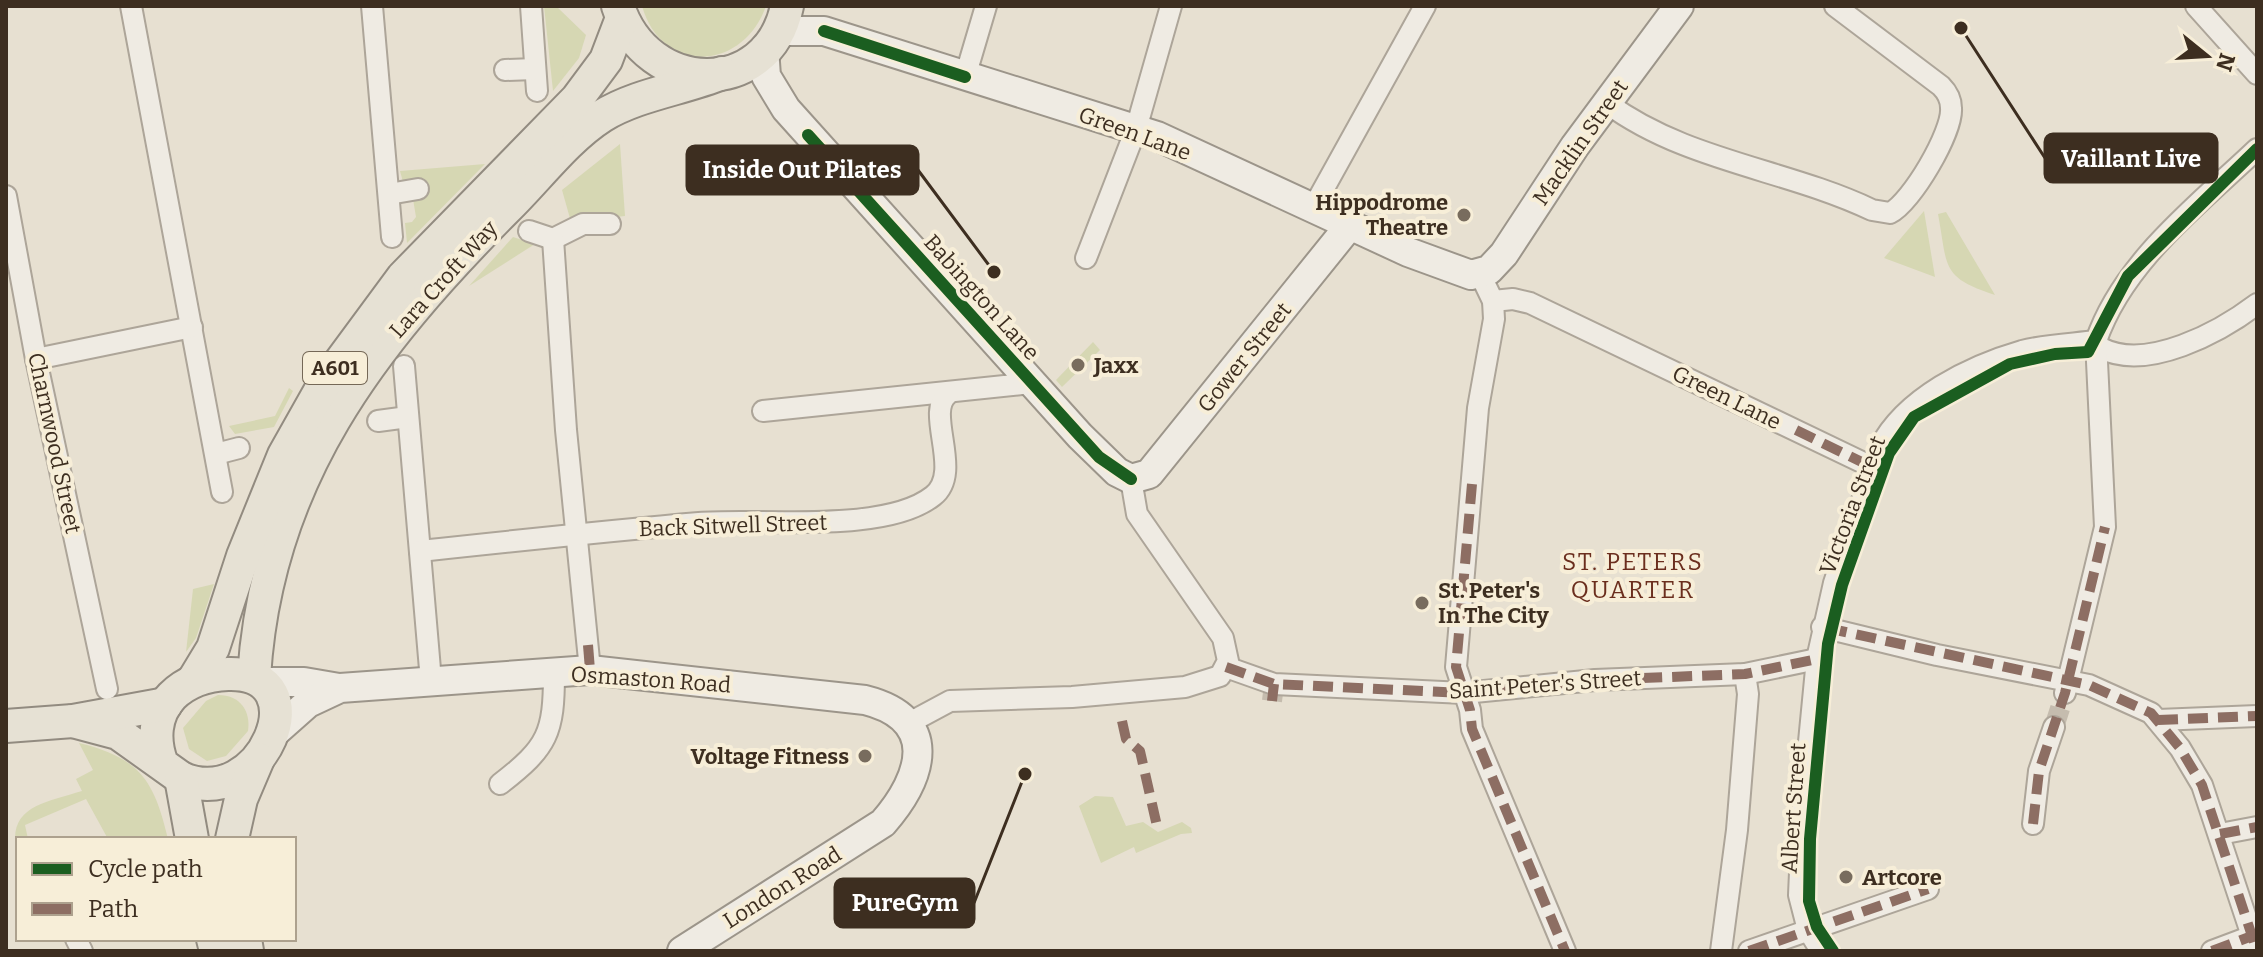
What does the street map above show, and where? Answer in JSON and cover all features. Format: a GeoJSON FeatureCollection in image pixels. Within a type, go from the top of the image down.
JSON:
{"type":"FeatureCollection","features":[{"type":"Feature","properties":{"kind":"main road","name":"A601"},"geometry":{"type":"LineString","coordinates":[[620,12],[639,47],[667,67],[699,75],[722,73],[740,67],[776,29]]}},
{"type":"Feature","properties":{"kind":"main road","name":"Lara Croft Way"},"geometry":{"type":"LineString","coordinates":[[193,681],[213,648],[243,556],[284,455],[324,384],[403,277],[577,99],[606,60],[620,12]]}},
{"type":"Feature","properties":{"kind":"main road","name":"Lara Croft Way"},"geometry":{"type":"LineString","coordinates":[[259,680],[262,598],[292,502],[337,411],[381,349],[480,236],[580,134],[602,116],[722,73]]}},
{"type":"Feature","properties":{"kind":"main road"},"geometry":{"type":"LineString","coordinates":[[193,681],[226,674],[259,680]]}},
{"type":"Feature","properties":{"kind":"main road","name":"A601"},"geometry":{"type":"LineString","coordinates":[[232,837],[241,799],[266,746],[275,703],[259,680]]}},
{"type":"Feature","properties":{"kind":"main road","name":"A601"},"geometry":{"type":"LineString","coordinates":[[166,704],[193,681]]}},
{"type":"Feature","properties":{"kind":"main road"},"geometry":{"type":"LineString","coordinates":[[6,726],[73,721],[166,704]]}},
{"type":"Feature","properties":{"kind":"main road"},"geometry":{"type":"LineString","coordinates":[[166,704],[155,733],[171,771],[191,837]]}},
{"type":"Feature","properties":{"kind":"main road"},"geometry":{"type":"LineString","coordinates":[[73,721],[118,733],[171,771],[200,784],[224,781],[242,773],[266,746]]}},
{"type":"Feature","properties":{"kind":"street"},"geometry":{"type":"LineString","coordinates":[[131,6],[222,492]]}},
{"type":"Feature","properties":{"kind":"street"},"geometry":{"type":"LineString","coordinates":[[372,6],[392,237]]}},
{"type":"Feature","properties":{"kind":"street"},"geometry":{"type":"LineString","coordinates":[[531,6],[537,91]]}},
{"type":"Feature","properties":{"kind":"street"},"geometry":{"type":"LineString","coordinates":[[965,77],[986,6]]}},
{"type":"Feature","properties":{"kind":"street"},"geometry":{"type":"LineString","coordinates":[[1086,258],[1136,129],[1171,6]]}},
{"type":"Feature","properties":{"kind":"street"},"geometry":{"type":"LineString","coordinates":[[1313,208],[1425,6]]}},
{"type":"Feature","properties":{"kind":"street","name":"Macklin Street"},"geometry":{"type":"LineString","coordinates":[[1480,274],[1504,254],[1607,103],[1679,6]]}},
{"type":"Feature","properties":{"kind":"street"},"geometry":{"type":"LineString","coordinates":[[1607,103],[1632,120],[1697,150],[1883,213],[1905,203],[1924,173],[1952,108],[1947,93],[1835,6]]}},
{"type":"Feature","properties":{"kind":"street"},"geometry":{"type":"LineString","coordinates":[[2196,6],[2257,74]]}},
{"type":"Feature","properties":{"kind":"street","name":"Green Lane"},"geometry":{"type":"LineString","coordinates":[[776,29],[824,31],[1136,129],[1452,269],[1480,274]]}},
{"type":"Feature","properties":{"kind":"street","name":"Babington Lane"},"geometry":{"type":"LineString","coordinates":[[776,29],[766,76],[786,109],[1099,457],[1131,479]]}},
{"type":"Feature","properties":{"kind":"street"},"geometry":{"type":"LineString","coordinates":[[505,70],[535,69]]}},
{"type":"Feature","properties":{"kind":"street"},"geometry":{"type":"LineString","coordinates":[[2066,687],[2105,527],[2096,341],[2106,312],[2128,276],[2257,149]]}},
{"type":"Feature","properties":{"kind":"street"},"geometry":{"type":"LineString","coordinates":[[389,194],[418,189]]}},
{"type":"Feature","properties":{"kind":"street","name":"Charnwood Street"},"geometry":{"type":"LineString","coordinates":[[6,196],[36,359],[107,689]]}},
{"type":"Feature","properties":{"kind":"street"},"geometry":{"type":"LineString","coordinates":[[529,231],[553,239],[583,224],[610,224]]}},
{"type":"Feature","properties":{"kind":"street","name":"Gower Street"},"geometry":{"type":"LineString","coordinates":[[1131,479],[1149,474],[1350,225]]}},
{"type":"Feature","properties":{"kind":"street"},"geometry":{"type":"LineString","coordinates":[[553,239],[575,534],[589,658]]}},
{"type":"Feature","properties":{"kind":"street"},"geometry":{"type":"LineString","coordinates":[[1480,274],[1493,301],[1494,319],[1479,397],[1456,667],[1472,729],[1506,826],[1565,951]]}},
{"type":"Feature","properties":{"kind":"street","name":"Green Lane"},"geometry":{"type":"LineString","coordinates":[[1493,301],[1513,299],[1530,303],[1872,467]]}},
{"type":"Feature","properties":{"kind":"street"},"geometry":{"type":"LineString","coordinates":[[2096,341],[2113,355],[2164,349],[2207,337],[2257,304]]}},
{"type":"Feature","properties":{"kind":"street"},"geometry":{"type":"LineString","coordinates":[[36,359],[192,327]]}},
{"type":"Feature","properties":{"kind":"street","name":"Victoria Street"},"geometry":{"type":"LineString","coordinates":[[1817,659],[1822,627],[1872,467],[1890,429],[1924,398],[2017,353],[2096,341]]}},
{"type":"Feature","properties":{"kind":"street"},"geometry":{"type":"LineString","coordinates":[[404,366],[431,681]]}},
{"type":"Feature","properties":{"kind":"street"},"geometry":{"type":"LineString","coordinates":[[763,411],[1032,383]]}},
{"type":"Feature","properties":{"kind":"street","name":"Back Sitwell Street"},"geometry":{"type":"LineString","coordinates":[[420,551],[705,523],[845,520],[917,505],[938,491],[945,478],[940,407],[948,394]]}},
{"type":"Feature","properties":{"kind":"street"},"geometry":{"type":"LineString","coordinates":[[378,421],[408,417]]}},
{"type":"Feature","properties":{"kind":"street"},"geometry":{"type":"LineString","coordinates":[[216,454],[239,448]]}},
{"type":"Feature","properties":{"kind":"street"},"geometry":{"type":"LineString","coordinates":[[909,723],[950,701],[1072,697],[1185,687],[1214,680],[1227,662],[1219,631],[1137,514],[1131,479]]}},
{"type":"Feature","properties":{"kind":"street"},"geometry":{"type":"LineString","coordinates":[[1822,627],[2129,701],[2158,720],[2197,776],[2220,834],[2255,943],[2212,951]]}},
{"type":"Feature","properties":{"kind":"street","name":"Osmaston Road"},"geometry":{"type":"LineString","coordinates":[[259,680],[304,682],[340,688],[554,673],[589,658],[865,700],[890,708],[909,723]]}},
{"type":"Feature","properties":{"kind":"street","name":"Saint Peter's Street"},"geometry":{"type":"LineString","coordinates":[[1227,662],[1274,684],[1464,693],[1595,680],[1745,674],[1817,659]]}},
{"type":"Feature","properties":{"kind":"street","name":"Albert Street"},"geometry":{"type":"LineString","coordinates":[[1817,659],[1799,895],[1808,930],[1821,951]]}},
{"type":"Feature","properties":{"kind":"street"},"geometry":{"type":"LineString","coordinates":[[500,784],[531,759],[548,737],[554,714],[554,673]]}},
{"type":"Feature","properties":{"kind":"street"},"geometry":{"type":"LineString","coordinates":[[1721,951],[1737,830],[1748,694],[1745,674]]}},
{"type":"Feature","properties":{"kind":"street","name":"Osmaston Road"},"geometry":{"type":"LineString","coordinates":[[266,746],[308,703],[340,688]]}},
{"type":"Feature","properties":{"kind":"street"},"geometry":{"type":"LineString","coordinates":[[2158,720],[2239,714],[2257,716]]}},
{"type":"Feature","properties":{"kind":"street","name":"London Road"},"geometry":{"type":"LineString","coordinates":[[682,951],[883,823],[904,797],[915,773],[918,746],[909,723]]}},
{"type":"Feature","properties":{"kind":"street"},"geometry":{"type":"LineString","coordinates":[[2033,824],[2039,771],[2054,727]]}},
{"type":"Feature","properties":{"kind":"street"},"geometry":{"type":"LineString","coordinates":[[2220,834],[2257,827]]}},
{"type":"Feature","properties":{"kind":"street"},"geometry":{"type":"LineString","coordinates":[[1749,951],[1928,889]]}},
{"type":"Feature","properties":{"kind":"green space"},"geometry":{"type":"Polygon","coordinates":[[[544,6],[556,6],[586,35],[579,58],[553,91],[544,6]]]}},
{"type":"Feature","properties":{"kind":"green space"},"geometry":{"type":"Polygon","coordinates":[[[642,6],[766,6],[755,28],[740,43],[722,53],[703,57],[684,54],[667,45],[652,29],[642,6]]]}},
{"type":"Feature","properties":{"kind":"green space"},"geometry":{"type":"Polygon","coordinates":[[[620,144],[625,216],[571,222],[562,190],[620,144]]]}},
{"type":"Feature","properties":{"kind":"green space"},"geometry":{"type":"Polygon","coordinates":[[[485,164],[407,243],[405,223],[412,222],[416,217],[413,199],[427,196],[425,183],[403,182],[400,171],[485,164]]]}},
{"type":"Feature","properties":{"kind":"green space"},"geometry":{"type":"Polygon","coordinates":[[[1924,211],[1935,277],[1884,258],[1924,211]]]}},
{"type":"Feature","properties":{"kind":"green space"},"geometry":{"type":"Polygon","coordinates":[[[1946,212],[1995,295],[1964,282],[1950,268],[1938,214],[1946,212]]]}},
{"type":"Feature","properties":{"kind":"green space"},"geometry":{"type":"Polygon","coordinates":[[[513,237],[535,244],[469,286],[513,237]]]}},
{"type":"Feature","properties":{"kind":"green space","name":"Jaxx"},"geometry":{"type":"Polygon","coordinates":[[[1093,342],[1100,350],[1062,387],[1056,380],[1093,342]]]}},
{"type":"Feature","properties":{"kind":"green space"},"geometry":{"type":"Polygon","coordinates":[[[289,388],[293,391],[274,427],[235,434],[229,426],[275,416],[289,388]]]}},
{"type":"Feature","properties":{"kind":"green space"},"geometry":{"type":"Polygon","coordinates":[[[214,584],[196,638],[186,652],[193,589],[214,584]]]}},
{"type":"Feature","properties":{"kind":"green space"},"geometry":{"type":"Polygon","coordinates":[[[218,695],[238,701],[248,717],[248,731],[226,756],[207,761],[189,749],[183,728],[206,701],[218,695]]]}},
{"type":"Feature","properties":{"kind":"green space"},"geometry":{"type":"Polygon","coordinates":[[[79,743],[117,756],[141,774],[157,801],[168,837],[107,837],[86,799],[25,825],[28,837],[16,837],[16,846],[15,840],[17,827],[22,817],[41,804],[82,791],[76,779],[93,770],[79,743]]]}},
{"type":"Feature","properties":{"kind":"green space"},"geometry":{"type":"Polygon","coordinates":[[[1095,796],[1113,797],[1126,826],[1143,822],[1158,832],[1182,822],[1191,828],[1192,833],[1181,834],[1136,853],[1134,847],[1101,863],[1079,806],[1095,796]]]}},
{"type":"Feature","properties":{"kind":"tunnel"},"geometry":{"type":"LineString","coordinates":[[1272,701],[1274,684]]}},
{"type":"Feature","properties":{"kind":"tunnel"},"geometry":{"type":"LineString","coordinates":[[2054,727],[2065,693]]}},
{"type":"Feature","properties":{"kind":"marked path"},"geometry":{"type":"LineString","coordinates":[[1796,430],[1872,467]]}},
{"type":"Feature","properties":{"kind":"marked path"},"geometry":{"type":"LineString","coordinates":[[1472,484],[1456,667],[1470,710],[1472,729],[1565,951]]}},
{"type":"Feature","properties":{"kind":"marked path"},"geometry":{"type":"LineString","coordinates":[[2033,824],[2039,771],[2065,693],[2105,527]]}},
{"type":"Feature","properties":{"kind":"marked path"},"geometry":{"type":"LineString","coordinates":[[1827,628],[2089,685],[2151,713],[2180,748],[2202,785],[2257,951]]}},
{"type":"Feature","properties":{"kind":"marked path"},"geometry":{"type":"LineString","coordinates":[[588,645],[590,670]]}},
{"type":"Feature","properties":{"kind":"marked path"},"geometry":{"type":"LineString","coordinates":[[1226,667],[1274,684],[1464,693],[1595,680],[1745,674],[1817,659]]}},
{"type":"Feature","properties":{"kind":"marked path"},"geometry":{"type":"LineString","coordinates":[[1272,701],[1274,684]]}},
{"type":"Feature","properties":{"kind":"marked path"},"geometry":{"type":"LineString","coordinates":[[2158,720],[2257,716]]}},
{"type":"Feature","properties":{"kind":"marked path"},"geometry":{"type":"LineString","coordinates":[[1122,721],[1126,739],[1140,751],[1157,826]]}},
{"type":"Feature","properties":{"kind":"marked path"},"geometry":{"type":"LineString","coordinates":[[2220,834],[2257,827]]}},
{"type":"Feature","properties":{"kind":"marked path"},"geometry":{"type":"LineString","coordinates":[[1749,951],[1928,889]]}},
{"type":"Feature","properties":{"kind":"marked path"},"geometry":{"type":"LineString","coordinates":[[2212,951],[2252,936]]}},
{"type":"Feature","properties":{"kind":"cycle path"},"geometry":{"type":"LineString","coordinates":[[824,31],[965,77]]}},
{"type":"Feature","properties":{"kind":"cycle path"},"geometry":{"type":"LineString","coordinates":[[808,135],[1099,457],[1131,479]]}},
{"type":"Feature","properties":{"kind":"cycle path"},"geometry":{"type":"LineString","coordinates":[[1833,951],[1817,927],[1809,901],[1810,839],[1828,644],[1842,585],[1889,453],[1914,417],[2010,364],[2055,354],[2088,352],[2128,276],[2257,149]]}},
{"type":"Feature","properties":{"kind":"place","name":"Vaillant Live"},"geometry":{"type":"Point","coordinates":[1961,28]}},
{"type":"Feature","properties":{"kind":"place","name":"Hippodrome Theatre"},"geometry":{"type":"Point","coordinates":[1464,215]}},
{"type":"Feature","properties":{"kind":"place","name":"Inside Out Pilates"},"geometry":{"type":"Point","coordinates":[994,272]}},
{"type":"Feature","properties":{"kind":"place","name":"Jaxx"},"geometry":{"type":"Point","coordinates":[1078,365]}},
{"type":"Feature","properties":{"kind":"place","name":"St. Peter's In The City"},"geometry":{"type":"Point","coordinates":[1422,603]}},
{"type":"Feature","properties":{"kind":"place","name":"Voltage Fitness"},"geometry":{"type":"Point","coordinates":[865,756]}},
{"type":"Feature","properties":{"kind":"place","name":"PureGym"},"geometry":{"type":"Point","coordinates":[1025,774]}},
{"type":"Feature","properties":{"kind":"place","name":"Artcore"},"geometry":{"type":"Point","coordinates":[1846,877]}},
{"type":"Feature","properties":{"kind":"district","name":"ST. PETERS QUARTER"},"geometry":{"type":"Point","coordinates":[1633,576]}}]}
